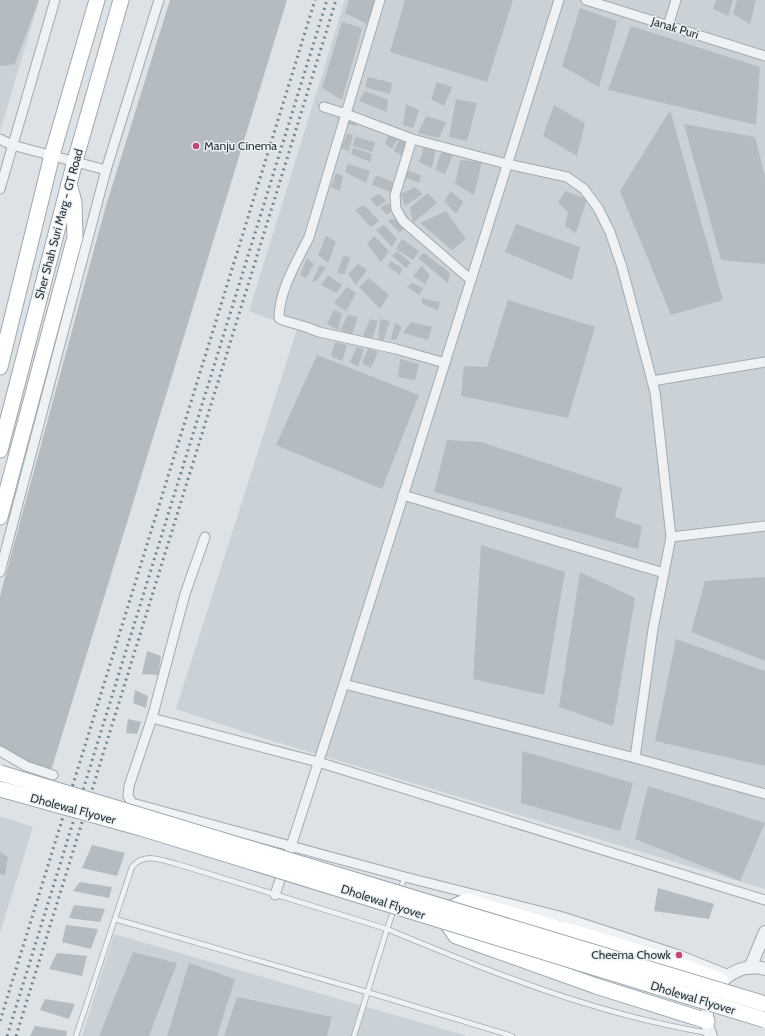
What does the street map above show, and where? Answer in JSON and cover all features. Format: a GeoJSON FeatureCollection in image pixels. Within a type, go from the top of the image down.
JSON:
{"type":"FeatureCollection","features":[{"type":"Feature","properties":{"kind":"main road","name":"Sher Shah Suri Marg - GT Road"},"geometry":{"type":"LineString","coordinates":[[0,367],[52,155],[97,0]]}},
{"type":"Feature","properties":{"kind":"main road","name":"Sher Shah Suri Marg - GT Road"},"geometry":{"type":"LineString","coordinates":[[0,450],[74,162],[121,0]]}},
{"type":"Feature","properties":{"kind":"main road"},"geometry":{"type":"LineString","coordinates":[[0,517],[75,237],[74,202],[69,183]]}},
{"type":"Feature","properties":{"kind":"main road","name":"Dholewal Flyover"},"geometry":{"type":"LineString","coordinates":[[0,773],[765,1004]]}},
{"type":"Feature","properties":{"kind":"main road","name":"Dholewal Flyover"},"geometry":{"type":"LineString","coordinates":[[0,789],[141,828],[765,1020]]}},
{"type":"Feature","properties":{"kind":"main road"},"geometry":{"type":"LineString","coordinates":[[451,908],[467,901],[529,921],[725,978]]}},
{"type":"Feature","properties":{"kind":"main road"},"geometry":{"type":"LineString","coordinates":[[446,922],[456,936],[656,1006],[710,1030]]}},
{"type":"Feature","properties":{"kind":"street"},"geometry":{"type":"LineString","coordinates":[[0,189],[55,0]]}},
{"type":"Feature","properties":{"kind":"street"},"geometry":{"type":"LineString","coordinates":[[0,572],[106,170],[159,0]]}},
{"type":"Feature","properties":{"kind":"street"},"geometry":{"type":"LineString","coordinates":[[380,0],[309,237],[290,274],[282,301],[279,318],[319,332],[396,349],[445,363]]}},
{"type":"Feature","properties":{"kind":"street"},"geometry":{"type":"LineString","coordinates":[[275,895],[344,684],[559,0]]}},
{"type":"Feature","properties":{"kind":"street","name":"Janak Puri"},"geometry":{"type":"LineString","coordinates":[[586,0],[765,56]]}},
{"type":"Feature","properties":{"kind":"street"},"geometry":{"type":"LineString","coordinates":[[668,26],[676,0]]}},
{"type":"Feature","properties":{"kind":"street"},"geometry":{"type":"LineString","coordinates":[[324,107],[412,139],[508,164],[568,177],[584,189],[598,208],[610,232],[622,267],[655,392],[671,537],[653,629],[635,758]]}},
{"type":"Feature","properties":{"kind":"street"},"geometry":{"type":"LineString","coordinates":[[0,139],[12,145],[106,170]]}},
{"type":"Feature","properties":{"kind":"street"},"geometry":{"type":"LineString","coordinates":[[412,139],[395,195],[396,209],[403,222],[470,280]]}},
{"type":"Feature","properties":{"kind":"street"},"geometry":{"type":"LineString","coordinates":[[652,381],[765,362]]}},
{"type":"Feature","properties":{"kind":"street"},"geometry":{"type":"LineString","coordinates":[[403,495],[664,573]]}},
{"type":"Feature","properties":{"kind":"street"},"geometry":{"type":"LineString","coordinates":[[671,537],[765,526]]}},
{"type":"Feature","properties":{"kind":"street"},"geometry":{"type":"LineString","coordinates":[[205,537],[185,594],[152,718],[129,786],[128,796],[132,803],[405,877],[563,917],[679,955],[725,978]]}},
{"type":"Feature","properties":{"kind":"street"},"geometry":{"type":"LineString","coordinates":[[344,684],[635,758],[765,794]]}},
{"type":"Feature","properties":{"kind":"street"},"geometry":{"type":"LineString","coordinates":[[152,718],[318,762],[765,900]]}},
{"type":"Feature","properties":{"kind":"street"},"geometry":{"type":"LineString","coordinates":[[0,750],[26,766],[54,775]]}},
{"type":"Feature","properties":{"kind":"street"},"geometry":{"type":"LineString","coordinates":[[750,968],[765,932]]}},
{"type":"Feature","properties":{"kind":"street"},"geometry":{"type":"LineString","coordinates":[[710,1030],[708,1007],[713,993],[725,978],[750,968],[765,969]]}},
{"type":"Feature","properties":{"kind":"lane"},"geometry":{"type":"LineString","coordinates":[[76,1036],[132,867],[141,859],[147,858],[177,864],[387,929],[471,964],[556,995],[653,1023],[710,1030]]}},
{"type":"Feature","properties":{"kind":"lane"},"geometry":{"type":"LineString","coordinates":[[354,1036],[387,929],[405,877]]}},
{"type":"Feature","properties":{"kind":"lane"},"geometry":{"type":"LineString","coordinates":[[114,919],[367,992],[512,1036]]}},
{"type":"Feature","properties":{"kind":"shaded area"},"geometry":{"type":"Polygon","coordinates":[[[0,0],[39,0],[0,132],[0,0]]]}},
{"type":"Feature","properties":{"kind":"shaded area"},"geometry":{"type":"Polygon","coordinates":[[[345,0],[765,0],[765,889],[256,736],[176,709],[297,329],[249,311],[345,0]]]}},
{"type":"Feature","properties":{"kind":"shaded area"},"geometry":{"type":"Polygon","coordinates":[[[0,816],[33,827],[0,933],[0,816]]]}},
{"type":"Feature","properties":{"kind":"shaded area"},"geometry":{"type":"Polygon","coordinates":[[[114,934],[467,1036],[82,1036],[114,934]]]}},
{"type":"Feature","properties":{"kind":"building"},"geometry":{"type":"Polygon","coordinates":[[[0,0],[39,0],[15,64],[0,66],[0,0]]]}},
{"type":"Feature","properties":{"kind":"building"},"geometry":{"type":"Polygon","coordinates":[[[170,0],[287,0],[50,774],[0,752],[0,596],[105,209],[170,0]]]}},
{"type":"Feature","properties":{"kind":"building"},"geometry":{"type":"Polygon","coordinates":[[[349,0],[375,0],[367,24],[345,13],[349,0]]]}},
{"type":"Feature","properties":{"kind":"building"},"geometry":{"type":"Polygon","coordinates":[[[405,0],[513,0],[487,82],[390,52],[405,0]]]}},
{"type":"Feature","properties":{"kind":"building"},"geometry":{"type":"Polygon","coordinates":[[[716,0],[733,0],[728,16],[713,9],[716,0]]]}},
{"type":"Feature","properties":{"kind":"building"},"geometry":{"type":"Polygon","coordinates":[[[737,0],[756,0],[750,24],[733,14],[737,0]]]}},
{"type":"Feature","properties":{"kind":"building"},"geometry":{"type":"Polygon","coordinates":[[[580,8],[617,21],[599,87],[562,66],[580,8]]]}},
{"type":"Feature","properties":{"kind":"building"},"geometry":{"type":"Polygon","coordinates":[[[342,22],[362,28],[342,100],[322,88],[342,22]]]}},
{"type":"Feature","properties":{"kind":"building"},"geometry":{"type":"Polygon","coordinates":[[[631,26],[760,67],[756,125],[608,90],[631,26]]]}},
{"type":"Feature","properties":{"kind":"building"},"geometry":{"type":"Polygon","coordinates":[[[368,77],[392,83],[390,94],[365,87],[368,77]]]}},
{"type":"Feature","properties":{"kind":"building"},"geometry":{"type":"Polygon","coordinates":[[[437,82],[452,87],[444,106],[431,99],[437,82]]]}},
{"type":"Feature","properties":{"kind":"building"},"geometry":{"type":"Polygon","coordinates":[[[365,91],[388,100],[387,112],[359,101],[365,91]]]}},
{"type":"Feature","properties":{"kind":"building"},"geometry":{"type":"Polygon","coordinates":[[[456,99],[477,103],[467,141],[449,137],[456,99]]]}},
{"type":"Feature","properties":{"kind":"building"},"geometry":{"type":"Polygon","coordinates":[[[406,104],[419,110],[413,128],[403,125],[406,104]]]}},
{"type":"Feature","properties":{"kind":"building"},"geometry":{"type":"Polygon","coordinates":[[[554,105],[585,123],[577,156],[543,136],[554,105]]]}},
{"type":"Feature","properties":{"kind":"building"},"geometry":{"type":"Polygon","coordinates":[[[670,110],[723,300],[671,315],[620,191],[670,110]]]}},
{"type":"Feature","properties":{"kind":"building"},"geometry":{"type":"Polygon","coordinates":[[[426,116],[446,122],[439,138],[418,133],[426,116]]]}},
{"type":"Feature","properties":{"kind":"building"},"geometry":{"type":"Polygon","coordinates":[[[350,117],[358,120],[356,126],[348,124],[350,117]]]}},
{"type":"Feature","properties":{"kind":"building"},"geometry":{"type":"Polygon","coordinates":[[[684,124],[755,137],[765,177],[765,264],[721,260],[684,124]]]}},
{"type":"Feature","properties":{"kind":"building"},"geometry":{"type":"Polygon","coordinates":[[[348,133],[353,135],[349,151],[341,148],[348,133]]]}},
{"type":"Feature","properties":{"kind":"building"},"geometry":{"type":"Polygon","coordinates":[[[389,134],[398,138],[392,149],[385,144],[389,134]]]}},
{"type":"Feature","properties":{"kind":"building"},"geometry":{"type":"Polygon","coordinates":[[[355,137],[375,142],[372,152],[353,146],[355,137]]]}},
{"type":"Feature","properties":{"kind":"building"},"geometry":{"type":"Polygon","coordinates":[[[400,137],[408,141],[403,156],[394,151],[400,137]]]}},
{"type":"Feature","properties":{"kind":"building"},"geometry":{"type":"Polygon","coordinates":[[[424,147],[436,148],[432,168],[419,162],[424,147]]]}},
{"type":"Feature","properties":{"kind":"building"},"geometry":{"type":"Polygon","coordinates":[[[353,148],[372,154],[370,162],[351,154],[353,148]]]}},
{"type":"Feature","properties":{"kind":"building"},"geometry":{"type":"Polygon","coordinates":[[[441,153],[454,153],[445,174],[435,170],[441,153]]]}},
{"type":"Feature","properties":{"kind":"building"},"geometry":{"type":"Polygon","coordinates":[[[460,160],[482,162],[474,195],[455,184],[460,160]]]}},
{"type":"Feature","properties":{"kind":"building"},"geometry":{"type":"Polygon","coordinates":[[[348,164],[370,171],[366,183],[345,172],[348,164]]]}},
{"type":"Feature","properties":{"kind":"building"},"geometry":{"type":"Polygon","coordinates":[[[407,170],[421,175],[419,183],[404,177],[407,170]]]}},
{"type":"Feature","properties":{"kind":"building"},"geometry":{"type":"Polygon","coordinates":[[[336,173],[343,176],[340,191],[331,187],[336,173]]]}},
{"type":"Feature","properties":{"kind":"building"},"geometry":{"type":"Polygon","coordinates":[[[376,175],[396,183],[393,193],[372,185],[376,175]]]}},
{"type":"Feature","properties":{"kind":"building"},"geometry":{"type":"Polygon","coordinates":[[[415,187],[423,194],[405,206],[401,194],[415,187]]]}},
{"type":"Feature","properties":{"kind":"building"},"geometry":{"type":"Polygon","coordinates":[[[451,191],[463,202],[456,214],[444,201],[451,191]]]}},
{"type":"Feature","properties":{"kind":"building"},"geometry":{"type":"Polygon","coordinates":[[[565,191],[587,199],[576,233],[565,226],[568,212],[558,203],[565,191]]]}},
{"type":"Feature","properties":{"kind":"building"},"geometry":{"type":"Polygon","coordinates":[[[428,193],[437,203],[413,223],[410,207],[428,193]]]}},
{"type":"Feature","properties":{"kind":"building"},"geometry":{"type":"Polygon","coordinates":[[[379,194],[387,201],[377,207],[370,199],[379,194]]]}},
{"type":"Feature","properties":{"kind":"building"},"geometry":{"type":"Polygon","coordinates":[[[388,203],[393,210],[387,215],[380,208],[388,203]]]}},
{"type":"Feature","properties":{"kind":"building"},"geometry":{"type":"Polygon","coordinates":[[[364,205],[379,221],[371,227],[355,210],[364,205]]]}},
{"type":"Feature","properties":{"kind":"building"},"geometry":{"type":"Polygon","coordinates":[[[446,211],[466,239],[452,250],[420,223],[446,211]]]}},
{"type":"Feature","properties":{"kind":"building"},"geometry":{"type":"Polygon","coordinates":[[[393,218],[404,227],[400,233],[388,221],[393,218]]]}},
{"type":"Feature","properties":{"kind":"building"},"geometry":{"type":"Polygon","coordinates":[[[516,224],[580,247],[572,280],[505,252],[516,224]]]}},
{"type":"Feature","properties":{"kind":"building"},"geometry":{"type":"Polygon","coordinates":[[[384,225],[397,239],[392,247],[376,230],[384,225]]]}},
{"type":"Feature","properties":{"kind":"building"},"geometry":{"type":"Polygon","coordinates":[[[326,236],[336,242],[328,263],[318,255],[326,236]]]}},
{"type":"Feature","properties":{"kind":"building"},"geometry":{"type":"Polygon","coordinates":[[[374,236],[389,251],[381,262],[367,244],[374,236]]]}},
{"type":"Feature","properties":{"kind":"building"},"geometry":{"type":"Polygon","coordinates":[[[402,239],[419,251],[413,260],[396,249],[402,239]]]}},
{"type":"Feature","properties":{"kind":"building"},"geometry":{"type":"Polygon","coordinates":[[[397,251],[411,263],[406,268],[392,256],[397,251]]]}},
{"type":"Feature","properties":{"kind":"building"},"geometry":{"type":"Polygon","coordinates":[[[424,253],[450,273],[448,283],[418,258],[424,253]]]}},
{"type":"Feature","properties":{"kind":"building"},"geometry":{"type":"Polygon","coordinates":[[[344,255],[350,258],[345,274],[337,273],[344,255]]]}},
{"type":"Feature","properties":{"kind":"building"},"geometry":{"type":"Polygon","coordinates":[[[307,258],[314,264],[306,278],[300,275],[307,258]]]}},
{"type":"Feature","properties":{"kind":"building"},"geometry":{"type":"Polygon","coordinates":[[[391,261],[402,268],[400,275],[388,266],[391,261]]]}},
{"type":"Feature","properties":{"kind":"building"},"geometry":{"type":"Polygon","coordinates":[[[358,264],[367,270],[356,285],[348,274],[358,264]]]}},
{"type":"Feature","properties":{"kind":"building"},"geometry":{"type":"Polygon","coordinates":[[[320,265],[326,268],[316,281],[312,282],[320,265]]]}},
{"type":"Feature","properties":{"kind":"building"},"geometry":{"type":"Polygon","coordinates":[[[422,266],[430,276],[425,284],[413,276],[422,266]]]}},
{"type":"Feature","properties":{"kind":"building"},"geometry":{"type":"Polygon","coordinates":[[[328,275],[342,285],[336,293],[321,285],[328,275]]]}},
{"type":"Feature","properties":{"kind":"building"},"geometry":{"type":"Polygon","coordinates":[[[369,278],[389,295],[380,309],[359,287],[369,278]]]}},
{"type":"Feature","properties":{"kind":"building"},"geometry":{"type":"Polygon","coordinates":[[[412,283],[424,288],[419,295],[407,287],[412,283]]]}},
{"type":"Feature","properties":{"kind":"building"},"geometry":{"type":"Polygon","coordinates":[[[347,287],[356,293],[346,311],[334,303],[347,287]]]}},
{"type":"Feature","properties":{"kind":"building"},"geometry":{"type":"Polygon","coordinates":[[[422,298],[440,302],[438,310],[422,304],[422,298]]]}},
{"type":"Feature","properties":{"kind":"building"},"geometry":{"type":"Polygon","coordinates":[[[508,300],[595,327],[568,418],[461,396],[464,366],[487,367],[508,300]]]}},
{"type":"Feature","properties":{"kind":"building"},"geometry":{"type":"Polygon","coordinates":[[[334,310],[342,313],[338,330],[327,324],[334,310]]]}},
{"type":"Feature","properties":{"kind":"building"},"geometry":{"type":"Polygon","coordinates":[[[348,315],[358,317],[351,337],[340,329],[348,315]]]}},
{"type":"Feature","properties":{"kind":"building"},"geometry":{"type":"Polygon","coordinates":[[[370,319],[378,321],[372,339],[363,336],[370,319]]]}},
{"type":"Feature","properties":{"kind":"building"},"geometry":{"type":"Polygon","coordinates":[[[380,319],[390,321],[383,342],[378,340],[380,319]]]}},
{"type":"Feature","properties":{"kind":"building"},"geometry":{"type":"Polygon","coordinates":[[[411,322],[432,327],[428,340],[403,333],[411,322]]]}},
{"type":"Feature","properties":{"kind":"building"},"geometry":{"type":"Polygon","coordinates":[[[395,323],[402,327],[396,340],[391,339],[395,323]]]}},
{"type":"Feature","properties":{"kind":"building"},"geometry":{"type":"Polygon","coordinates":[[[335,342],[347,345],[342,361],[331,356],[335,342]]]}},
{"type":"Feature","properties":{"kind":"building"},"geometry":{"type":"Polygon","coordinates":[[[357,347],[364,349],[358,367],[350,362],[357,347]]]}},
{"type":"Feature","properties":{"kind":"building"},"geometry":{"type":"Polygon","coordinates":[[[368,348],[378,352],[371,368],[362,363],[368,348]]]}},
{"type":"Feature","properties":{"kind":"building"},"geometry":{"type":"Polygon","coordinates":[[[317,355],[419,395],[382,489],[276,445],[317,355]]]}},
{"type":"Feature","properties":{"kind":"building"},"geometry":{"type":"Polygon","coordinates":[[[400,359],[419,364],[415,380],[398,377],[400,359]]]}},
{"type":"Feature","properties":{"kind":"building"},"geometry":{"type":"Polygon","coordinates":[[[447,440],[481,442],[622,488],[615,517],[642,526],[638,549],[434,492],[447,440]]]}},
{"type":"Feature","properties":{"kind":"building"},"geometry":{"type":"Polygon","coordinates":[[[481,545],[565,572],[544,695],[473,679],[481,545]]]}},
{"type":"Feature","properties":{"kind":"building"},"geometry":{"type":"Polygon","coordinates":[[[580,572],[635,598],[613,726],[559,707],[580,572]]]}},
{"type":"Feature","properties":{"kind":"building"},"geometry":{"type":"Polygon","coordinates":[[[765,577],[765,661],[691,632],[705,581],[765,577]]]}},
{"type":"Feature","properties":{"kind":"building"},"geometry":{"type":"Polygon","coordinates":[[[676,639],[765,671],[765,766],[655,741],[676,639]]]}},
{"type":"Feature","properties":{"kind":"building"},"geometry":{"type":"Polygon","coordinates":[[[147,651],[161,656],[158,675],[142,674],[147,651]]]}},
{"type":"Feature","properties":{"kind":"building"},"geometry":{"type":"Polygon","coordinates":[[[135,690],[148,696],[146,708],[133,703],[135,690]]]}},
{"type":"Feature","properties":{"kind":"building"},"geometry":{"type":"Polygon","coordinates":[[[128,719],[141,722],[137,734],[126,733],[128,719]]]}},
{"type":"Feature","properties":{"kind":"building"},"geometry":{"type":"Polygon","coordinates":[[[522,751],[633,783],[620,831],[521,803],[522,751]]]}},
{"type":"Feature","properties":{"kind":"building"},"geometry":{"type":"Polygon","coordinates":[[[648,786],[765,823],[740,881],[635,839],[648,786]]]}},
{"type":"Feature","properties":{"kind":"building"},"geometry":{"type":"Polygon","coordinates":[[[92,845],[125,853],[117,876],[82,868],[92,845]]]}},
{"type":"Feature","properties":{"kind":"building"},"geometry":{"type":"Polygon","coordinates":[[[0,852],[8,857],[5,875],[0,874],[0,852]]]}},
{"type":"Feature","properties":{"kind":"building"},"geometry":{"type":"Polygon","coordinates":[[[80,882],[112,887],[109,898],[73,891],[80,882]]]}},
{"type":"Feature","properties":{"kind":"building"},"geometry":{"type":"Polygon","coordinates":[[[658,888],[714,904],[709,919],[654,911],[658,888]]]}},
{"type":"Feature","properties":{"kind":"building"},"geometry":{"type":"Polygon","coordinates":[[[74,905],[105,909],[100,922],[69,918],[74,905]]]}},
{"type":"Feature","properties":{"kind":"building"},"geometry":{"type":"Polygon","coordinates":[[[66,925],[98,929],[91,949],[62,942],[66,925]]]}},
{"type":"Feature","properties":{"kind":"building"},"geometry":{"type":"Polygon","coordinates":[[[133,952],[177,963],[149,1036],[99,1036],[133,952]]]}},
{"type":"Feature","properties":{"kind":"building"},"geometry":{"type":"Polygon","coordinates":[[[57,953],[87,956],[82,976],[49,969],[57,953]]]}},
{"type":"Feature","properties":{"kind":"building"},"geometry":{"type":"Polygon","coordinates":[[[189,963],[235,979],[217,1036],[167,1036],[189,963]]]}},
{"type":"Feature","properties":{"kind":"building"},"geometry":{"type":"Polygon","coordinates":[[[237,997],[332,1017],[327,1036],[224,1036],[237,997]]]}},
{"type":"Feature","properties":{"kind":"building"},"geometry":{"type":"Polygon","coordinates":[[[45,999],[75,1004],[69,1019],[40,1010],[45,999]]]}},
{"type":"Feature","properties":{"kind":"building"},"geometry":{"type":"Polygon","coordinates":[[[35,1026],[67,1031],[66,1036],[30,1036],[35,1026]]]}},
{"type":"Feature","properties":{"kind":"railway"},"geometry":{"type":"LineString","coordinates":[[0,1021],[315,0]]}},
{"type":"Feature","properties":{"kind":"railway"},"geometry":{"type":"LineString","coordinates":[[7,1036],[327,0]]}},
{"type":"Feature","properties":{"kind":"railway"},"geometry":{"type":"LineString","coordinates":[[16,1036],[336,0]]}},
{"type":"Feature","properties":{"kind":"place","name":"Manju Cinema"},"geometry":{"type":"Point","coordinates":[196,146]}},
{"type":"Feature","properties":{"kind":"place","name":"Cheema Chowk"},"geometry":{"type":"Point","coordinates":[679,955]}}]}
